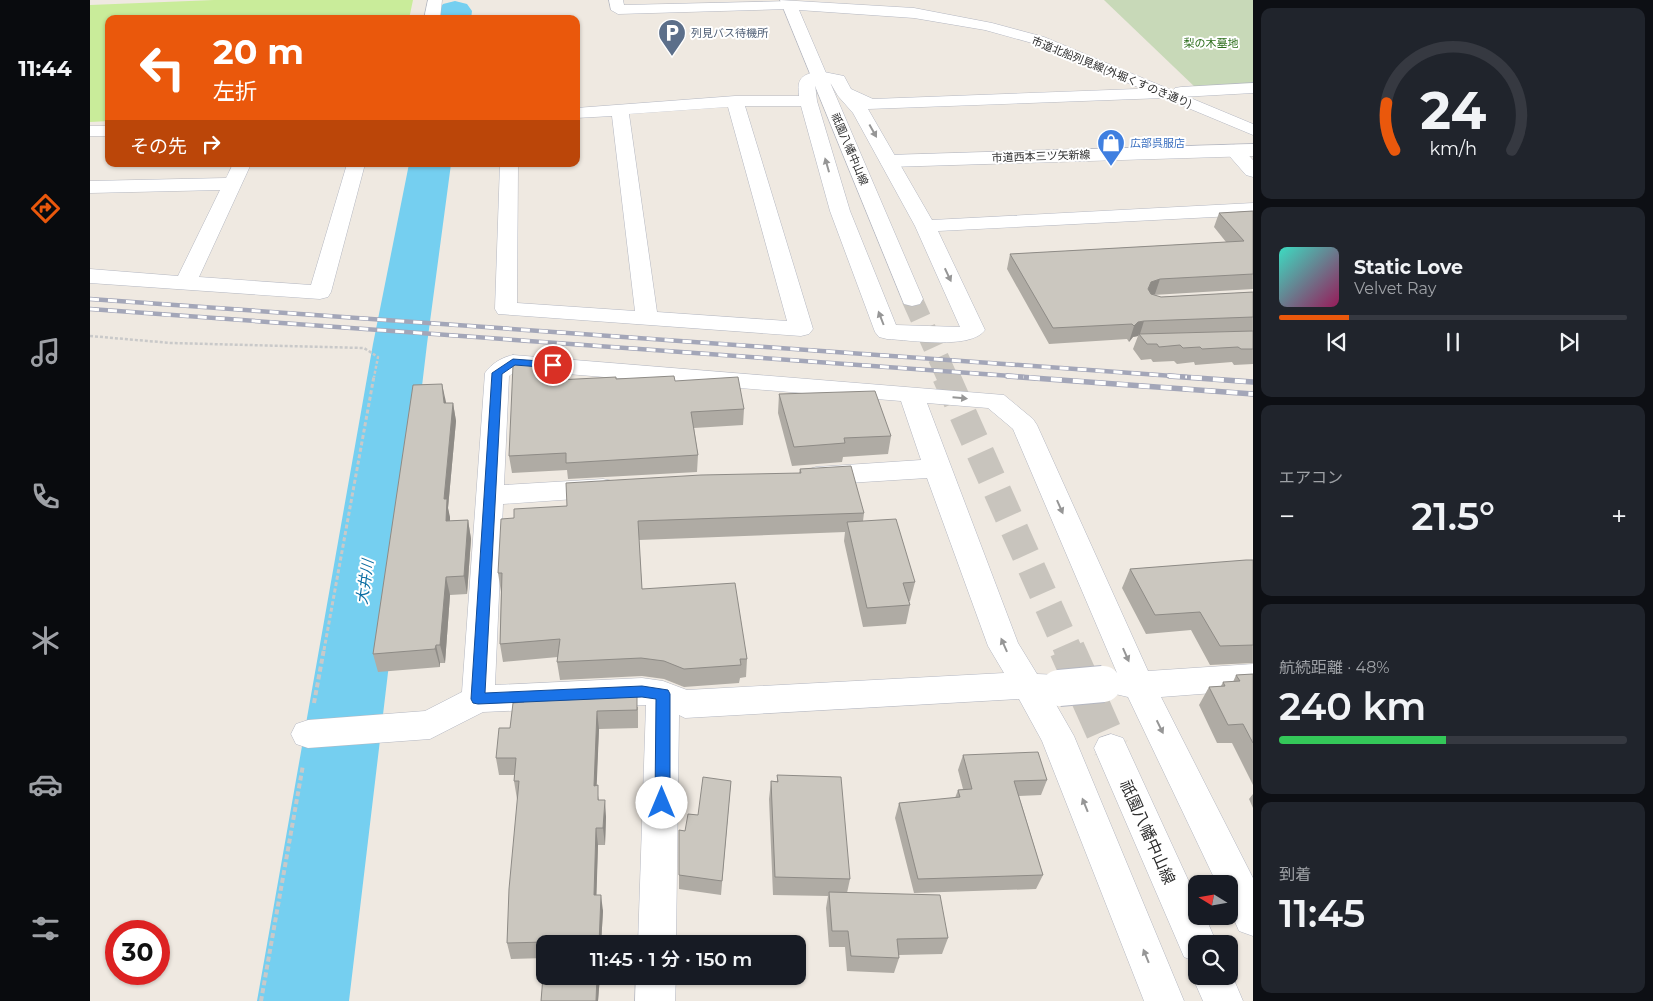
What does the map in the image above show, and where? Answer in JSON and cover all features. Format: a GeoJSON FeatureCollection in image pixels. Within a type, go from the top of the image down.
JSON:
{"type":"FeatureCollection","features":[{"type":"Feature","properties":{"kind":"street"},"geometry":{"type":"LineString","coordinates":[[433,15],[435,0]]}},
{"type":"Feature","properties":{"kind":"street","name":"市道北船列見線(外堀くすのき通り)"},"geometry":{"type":"LineString","coordinates":[[616,0],[618,10],[789,3],[914,13],[987,26],[1038,40],[1253,130]]}},
{"type":"Feature","properties":{"kind":"street","name":"祇園八幡中山線"},"geometry":{"type":"LineString","coordinates":[[789,3],[912,298]]}},
{"type":"Feature","properties":{"kind":"street"},"geometry":{"type":"LineString","coordinates":[[819,76],[838,80],[844,92],[861,111],[925,226],[973,330],[963,335],[887,332],[840,211],[808,100],[806,82],[819,76]]}},
{"type":"Feature","properties":{"kind":"street"},"geometry":{"type":"LineString","coordinates":[[1181,92],[1253,88]]}},
{"type":"Feature","properties":{"kind":"street"},"geometry":{"type":"LineString","coordinates":[[844,92],[870,104],[1162,93]]}},
{"type":"Feature","properties":{"kind":"street"},"geometry":{"type":"LineString","coordinates":[[580,113],[735,101],[808,100]]}},
{"type":"Feature","properties":{"kind":"street"},"geometry":{"type":"LineString","coordinates":[[508,167],[506,309],[801,329],[735,101]]}},
{"type":"Feature","properties":{"kind":"street"},"geometry":{"type":"LineString","coordinates":[[620,110],[647,319]]}},
{"type":"Feature","properties":{"kind":"street"},"geometry":{"type":"LineString","coordinates":[[90,131],[105,131]]}},
{"type":"Feature","properties":{"kind":"street"},"geometry":{"type":"LineString","coordinates":[[1234,150],[1253,171]]}},
{"type":"Feature","properties":{"kind":"street","name":"市道西本三ツ矢新線"},"geometry":{"type":"LineString","coordinates":[[889,161],[1253,150]]}},
{"type":"Feature","properties":{"kind":"street"},"geometry":{"type":"LineString","coordinates":[[185,283],[241,167]]}},
{"type":"Feature","properties":{"kind":"street"},"geometry":{"type":"LineString","coordinates":[[90,276],[320,292],[355,167]]}},
{"type":"Feature","properties":{"kind":"street"},"geometry":{"type":"LineString","coordinates":[[90,187],[233,184]]}},
{"type":"Feature","properties":{"kind":"street"},"geometry":{"type":"LineString","coordinates":[[925,226],[1253,209]]}},
{"type":"Feature","properties":{"kind":"street"},"geometry":{"type":"LineString","coordinates":[[478,699],[497,373],[513,362],[995,401],[1024,425],[1138,684],[1253,918]]}},
{"type":"Feature","properties":{"kind":"street"},"geometry":{"type":"LineString","coordinates":[[911,394],[936,468],[1004,646],[1017,671],[1044,687],[1057,736],[1164,1001]]}},
{"type":"Feature","properties":{"kind":"street"},"geometry":{"type":"LineString","coordinates":[[788,477],[936,468]]}},
{"type":"Feature","properties":{"kind":"street"},"geometry":{"type":"LineString","coordinates":[[490,495],[629,487]]}},
{"type":"Feature","properties":{"kind":"street"},"geometry":{"type":"LineString","coordinates":[[315,733],[430,725],[478,699],[642,691],[663,694],[685,704],[1010,686],[1044,687],[1138,684],[1253,677]]}},
{"type":"Feature","properties":{"kind":"street"},"geometry":{"type":"LineString","coordinates":[[657,935],[663,694]]}},
{"type":"Feature","properties":{"kind":"street","name":"祇園八幡中山線"},"geometry":{"type":"LineString","coordinates":[[1111,748],[1194,935]]}},
{"type":"Feature","properties":{"kind":"street"},"geometry":{"type":"LineString","coordinates":[[655,1001],[656,985]]}},
{"type":"Feature","properties":{"kind":"street"},"geometry":{"type":"LineString","coordinates":[[1216,985],[1223,1001]]}},
{"type":"Feature","properties":{"kind":"path"},"geometry":{"type":"LineString","coordinates":[[90,336],[171,343],[364,348],[378,357],[315,733],[260,1001]]}},
{"type":"Feature","properties":{"kind":"green space"},"geometry":{"type":"Polygon","coordinates":[[[214,0],[413,0],[410,15],[105,15],[105,121],[90,122],[90,5],[214,0]]]}},
{"type":"Feature","properties":{"kind":"green space","name":"梨の木墓地"},"geometry":{"type":"Polygon","coordinates":[[[1104,0],[1253,0],[1253,86],[1197,89],[1104,0]]]}},
{"type":"Feature","properties":{"kind":"building"},"geometry":{"type":"Polygon","coordinates":[[[1253,211],[1253,274],[1160,279],[1151,282],[1148,289],[1151,294],[1161,297],[1253,292],[1253,317],[1144,321],[1138,322],[1134,326],[1132,324],[1053,328],[1010,254],[1244,241],[1219,213],[1253,211]]]}},
{"type":"Feature","properties":{"kind":"building"},"geometry":{"type":"Polygon","coordinates":[[[1253,331],[1253,349],[1241,349],[1238,347],[1183,348],[1180,345],[1159,347],[1157,344],[1147,344],[1139,334],[1253,331]]]}},
{"type":"Feature","properties":{"kind":"building"},"geometry":{"type":"Polygon","coordinates":[[[556,362],[557,380],[674,376],[675,381],[738,377],[744,409],[691,412],[698,455],[566,463],[566,453],[509,456],[513,365],[556,362]]]}},
{"type":"Feature","properties":{"kind":"building"},"geometry":{"type":"Polygon","coordinates":[[[442,384],[444,403],[453,403],[444,499],[447,499],[446,521],[468,520],[464,576],[446,577],[440,645],[436,645],[435,649],[373,654],[413,385],[442,384]]]}},
{"type":"Feature","properties":{"kind":"building"},"geometry":{"type":"Polygon","coordinates":[[[875,391],[891,436],[844,438],[845,443],[794,447],[779,394],[875,391]]]}},
{"type":"Feature","properties":{"kind":"building"},"geometry":{"type":"Polygon","coordinates":[[[851,466],[864,513],[638,521],[642,589],[735,583],[747,659],[740,659],[741,665],[684,669],[664,661],[641,658],[557,662],[560,639],[500,644],[502,573],[498,573],[501,519],[514,518],[514,509],[567,506],[566,483],[701,475],[801,473],[800,469],[851,466]]]}},
{"type":"Feature","properties":{"kind":"building"},"geometry":{"type":"Polygon","coordinates":[[[896,519],[915,582],[903,583],[910,605],[867,608],[847,522],[896,519]]]}},
{"type":"Feature","properties":{"kind":"building"},"geometry":{"type":"Polygon","coordinates":[[[1253,560],[1253,645],[1220,646],[1200,612],[1155,615],[1130,569],[1253,560]]]}},
{"type":"Feature","properties":{"kind":"building"},"geometry":{"type":"Polygon","coordinates":[[[1253,674],[1253,743],[1243,724],[1228,725],[1209,687],[1225,686],[1223,682],[1240,681],[1236,675],[1253,674]]]}},
{"type":"Feature","properties":{"kind":"building"},"geometry":{"type":"Polygon","coordinates":[[[637,690],[637,710],[597,711],[594,786],[598,785],[598,800],[605,800],[603,828],[596,828],[594,895],[601,895],[599,935],[536,935],[536,942],[507,943],[509,889],[519,781],[514,781],[516,758],[496,758],[499,728],[510,728],[513,703],[524,702],[525,696],[554,695],[554,693],[637,690]]]}},
{"type":"Feature","properties":{"kind":"building"},"geometry":{"type":"Polygon","coordinates":[[[1038,752],[1047,780],[1014,781],[1043,875],[918,879],[899,803],[960,797],[958,790],[972,789],[963,755],[1038,752]]]}},
{"type":"Feature","properties":{"kind":"building"},"geometry":{"type":"Polygon","coordinates":[[[777,775],[841,777],[850,879],[775,877],[771,781],[778,782],[777,775]]]}},
{"type":"Feature","properties":{"kind":"building"},"geometry":{"type":"Polygon","coordinates":[[[703,777],[731,781],[722,881],[679,875],[679,830],[685,831],[688,814],[698,815],[703,777]]]}},
{"type":"Feature","properties":{"kind":"building"},"geometry":{"type":"Polygon","coordinates":[[[829,892],[940,895],[948,938],[897,939],[899,958],[851,956],[848,931],[832,931],[829,892]]]}},
{"type":"Feature","properties":{"kind":"building"},"geometry":{"type":"Polygon","coordinates":[[[542,985],[597,985],[596,1001],[541,1001],[542,985]]]}},
{"type":"Feature","properties":{"kind":"waterway","name":"大井川"},"geometry":{"type":"LineString","coordinates":[[454,15],[455,11]]}},
{"type":"Feature","properties":{"kind":"waterway","name":"大井川"},"geometry":{"type":"LineString","coordinates":[[303,1001],[400,344],[430,167]]}},
{"type":"Feature","properties":{"kind":"tunnel"},"geometry":{"type":"LineString","coordinates":[[912,299],[947,377]]}},
{"type":"Feature","properties":{"kind":"tunnel"},"geometry":{"type":"LineString","coordinates":[[946,376],[1068,650]]}},
{"type":"Feature","properties":{"kind":"tunnel"},"geometry":{"type":"LineString","coordinates":[[1067,649],[1111,748]]}},
{"type":"Feature","properties":{"kind":"railway"},"geometry":{"type":"LineString","coordinates":[[90,299],[1187,377]]}},
{"type":"Feature","properties":{"kind":"railway"},"geometry":{"type":"LineString","coordinates":[[90,309],[1024,377]]}},
{"type":"Feature","properties":{"kind":"railway"},"geometry":{"type":"LineString","coordinates":[[1007,376],[1253,394]]}},
{"type":"Feature","properties":{"kind":"railway"},"geometry":{"type":"LineString","coordinates":[[1169,376],[1253,382]]}},
{"type":"Feature","properties":{"kind":"place","name":"列見バス待機所"},"geometry":{"type":"Point","coordinates":[672,57]}},
{"type":"Feature","properties":{"kind":"place","name":"広部呉服店"},"geometry":{"type":"Point","coordinates":[1111,167]}},
{"type":"Feature","properties":{"kind":"route"},"geometry":{"type":"LineString","coordinates":[[553,365],[513,362],[497,373],[478,699],[642,691],[663,694],[662,803]]}}]}
